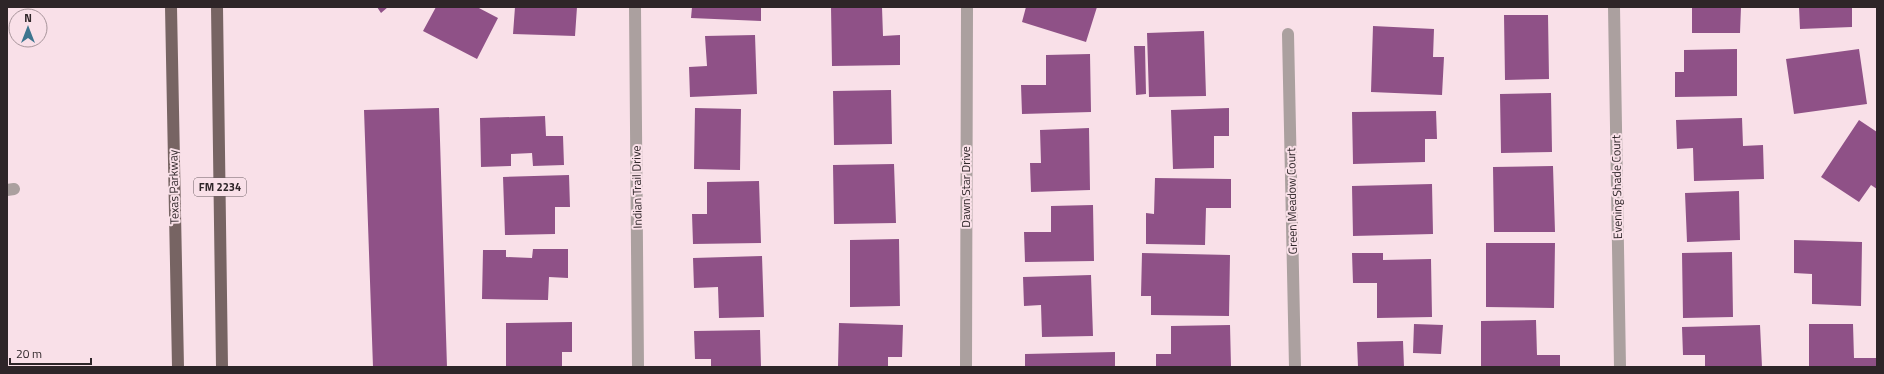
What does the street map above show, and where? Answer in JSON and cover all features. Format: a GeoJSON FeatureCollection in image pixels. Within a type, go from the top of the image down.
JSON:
{"type":"FeatureCollection","features":[{"type":"Feature","properties":{"kind":"main road","name":"Texas Parkway"},"geometry":{"type":"LineString","coordinates":[[171,7],[178,367]]}},
{"type":"Feature","properties":{"kind":"main road","name":"FM 2234"},"geometry":{"type":"LineString","coordinates":[[217,7],[222,367]]}},
{"type":"Feature","properties":{"kind":"street","name":"Indian Trail Drive"},"geometry":{"type":"LineString","coordinates":[[635,7],[638,367]]}},
{"type":"Feature","properties":{"kind":"street","name":"Dawn Star Drive"},"geometry":{"type":"LineString","coordinates":[[966,367],[967,7]]}},
{"type":"Feature","properties":{"kind":"street","name":"Evening Shade Court"},"geometry":{"type":"LineString","coordinates":[[1614,7],[1620,367]]}},
{"type":"Feature","properties":{"kind":"street","name":"Green Meadow Court"},"geometry":{"type":"LineString","coordinates":[[1288,34],[1295,367]]}},
{"type":"Feature","properties":{"kind":"building"},"geometry":{"type":"Polygon","coordinates":[[[377,7],[388,7],[381,13],[377,7]]]}},
{"type":"Feature","properties":{"kind":"building"},"geometry":{"type":"Polygon","coordinates":[[[436,7],[477,7],[498,18],[477,59],[423,31],[436,7]]]}},
{"type":"Feature","properties":{"kind":"building"},"geometry":{"type":"Polygon","coordinates":[[[515,7],[577,7],[575,36],[513,34],[515,7]]]}},
{"type":"Feature","properties":{"kind":"building"},"geometry":{"type":"Polygon","coordinates":[[[692,7],[761,7],[761,21],[691,18],[692,7]]]}},
{"type":"Feature","properties":{"kind":"building"},"geometry":{"type":"Polygon","coordinates":[[[831,7],[882,7],[883,36],[900,35],[900,65],[832,66],[831,7]]]}},
{"type":"Feature","properties":{"kind":"building"},"geometry":{"type":"Polygon","coordinates":[[[1026,7],[1097,7],[1086,42],[1022,22],[1026,7]]]}},
{"type":"Feature","properties":{"kind":"building"},"geometry":{"type":"Polygon","coordinates":[[[1692,7],[1741,7],[1740,33],[1692,33],[1692,7]]]}},
{"type":"Feature","properties":{"kind":"building"},"geometry":{"type":"Polygon","coordinates":[[[1799,7],[1852,7],[1852,27],[1800,29],[1799,7]]]}},
{"type":"Feature","properties":{"kind":"building"},"geometry":{"type":"Polygon","coordinates":[[[1504,15],[1548,15],[1549,79],[1505,80],[1504,15]]]}},
{"type":"Feature","properties":{"kind":"building"},"geometry":{"type":"Polygon","coordinates":[[[1373,26],[1434,29],[1433,57],[1444,57],[1442,95],[1371,92],[1373,26]]]}},
{"type":"Feature","properties":{"kind":"building"},"geometry":{"type":"Polygon","coordinates":[[[1204,31],[1206,96],[1149,97],[1147,33],[1204,31]]]}},
{"type":"Feature","properties":{"kind":"building"},"geometry":{"type":"Polygon","coordinates":[[[755,35],[757,94],[690,97],[689,67],[707,66],[705,36],[755,35]]]}},
{"type":"Feature","properties":{"kind":"building"},"geometry":{"type":"Polygon","coordinates":[[[1134,46],[1145,46],[1146,94],[1136,95],[1134,46]]]}},
{"type":"Feature","properties":{"kind":"building"},"geometry":{"type":"Polygon","coordinates":[[[1737,49],[1737,96],[1675,97],[1675,72],[1684,72],[1684,50],[1737,49]]]}},
{"type":"Feature","properties":{"kind":"building"},"geometry":{"type":"Polygon","coordinates":[[[1859,49],[1867,104],[1794,114],[1786,59],[1859,49]]]}},
{"type":"Feature","properties":{"kind":"building"},"geometry":{"type":"Polygon","coordinates":[[[1090,54],[1091,112],[1022,114],[1021,85],[1046,85],[1046,55],[1090,54]]]}},
{"type":"Feature","properties":{"kind":"building"},"geometry":{"type":"Polygon","coordinates":[[[891,90],[892,144],[834,145],[833,91],[891,90]]]}},
{"type":"Feature","properties":{"kind":"building"},"geometry":{"type":"Polygon","coordinates":[[[1551,93],[1552,152],[1501,153],[1500,94],[1551,93]]]}},
{"type":"Feature","properties":{"kind":"building"},"geometry":{"type":"Polygon","coordinates":[[[439,108],[447,367],[373,367],[364,110],[439,108]]]}},
{"type":"Feature","properties":{"kind":"building"},"geometry":{"type":"Polygon","coordinates":[[[695,108],[741,109],[740,170],[694,169],[695,108]]]}},
{"type":"Feature","properties":{"kind":"building"},"geometry":{"type":"Polygon","coordinates":[[[1229,108],[1229,136],[1214,136],[1214,168],[1173,169],[1171,110],[1229,108]]]}},
{"type":"Feature","properties":{"kind":"building"},"geometry":{"type":"Polygon","coordinates":[[[1436,111],[1437,139],[1425,139],[1425,162],[1353,164],[1352,112],[1436,111]]]}},
{"type":"Feature","properties":{"kind":"building"},"geometry":{"type":"Polygon","coordinates":[[[545,116],[546,136],[563,136],[564,165],[533,166],[532,153],[511,154],[511,166],[481,167],[480,118],[545,116]]]}},
{"type":"Feature","properties":{"kind":"building"},"geometry":{"type":"Polygon","coordinates":[[[1742,118],[1743,146],[1763,145],[1764,179],[1694,181],[1693,148],[1677,149],[1676,120],[1742,118]]]}},
{"type":"Feature","properties":{"kind":"building"},"geometry":{"type":"Polygon","coordinates":[[[1859,120],[1877,132],[1877,189],[1871,185],[1859,202],[1821,177],[1859,120]]]}},
{"type":"Feature","properties":{"kind":"building"},"geometry":{"type":"Polygon","coordinates":[[[1089,128],[1090,190],[1031,192],[1030,163],[1041,163],[1040,130],[1089,128]]]}},
{"type":"Feature","properties":{"kind":"building"},"geometry":{"type":"Polygon","coordinates":[[[894,164],[896,223],[834,224],[833,165],[894,164]]]}},
{"type":"Feature","properties":{"kind":"building"},"geometry":{"type":"Polygon","coordinates":[[[1553,166],[1555,232],[1494,232],[1493,167],[1553,166]]]}},
{"type":"Feature","properties":{"kind":"building"},"geometry":{"type":"Polygon","coordinates":[[[569,175],[570,207],[555,207],[555,234],[505,235],[503,177],[569,175]]]}},
{"type":"Feature","properties":{"kind":"building"},"geometry":{"type":"Polygon","coordinates":[[[1155,178],[1231,179],[1231,208],[1206,208],[1205,245],[1146,244],[1146,213],[1154,214],[1155,178]]]}},
{"type":"Feature","properties":{"kind":"building"},"geometry":{"type":"Polygon","coordinates":[[[759,181],[761,243],[693,244],[692,214],[707,214],[707,182],[759,181]]]}},
{"type":"Feature","properties":{"kind":"building"},"geometry":{"type":"Polygon","coordinates":[[[1432,184],[1433,234],[1353,236],[1352,186],[1432,184]]]}},
{"type":"Feature","properties":{"kind":"building"},"geometry":{"type":"Polygon","coordinates":[[[1739,191],[1740,240],[1687,242],[1685,193],[1739,191]]]}},
{"type":"Feature","properties":{"kind":"building"},"geometry":{"type":"Polygon","coordinates":[[[1093,205],[1094,261],[1025,262],[1024,232],[1051,232],[1051,206],[1093,205]]]}},
{"type":"Feature","properties":{"kind":"building"},"geometry":{"type":"Polygon","coordinates":[[[899,239],[900,306],[850,307],[850,240],[899,239]]]}},
{"type":"Feature","properties":{"kind":"building"},"geometry":{"type":"Polygon","coordinates":[[[1794,240],[1862,242],[1861,306],[1812,304],[1812,274],[1794,273],[1794,240]]]}},
{"type":"Feature","properties":{"kind":"building"},"geometry":{"type":"Polygon","coordinates":[[[1486,243],[1555,243],[1554,308],[1486,307],[1486,243]]]}},
{"type":"Feature","properties":{"kind":"building"},"geometry":{"type":"Polygon","coordinates":[[[533,249],[568,249],[568,278],[549,277],[548,300],[482,299],[483,250],[506,250],[506,257],[532,258],[533,249]]]}},
{"type":"Feature","properties":{"kind":"building"},"geometry":{"type":"Polygon","coordinates":[[[1732,252],[1733,317],[1683,318],[1682,253],[1732,252]]]}},
{"type":"Feature","properties":{"kind":"building"},"geometry":{"type":"Polygon","coordinates":[[[1142,253],[1230,255],[1229,316],[1151,315],[1151,296],[1141,296],[1142,253]]]}},
{"type":"Feature","properties":{"kind":"building"},"geometry":{"type":"Polygon","coordinates":[[[1352,253],[1383,253],[1383,260],[1431,259],[1432,317],[1377,318],[1377,283],[1353,283],[1352,253]]]}},
{"type":"Feature","properties":{"kind":"building"},"geometry":{"type":"Polygon","coordinates":[[[762,256],[764,317],[719,318],[718,287],[694,288],[693,258],[762,256]]]}},
{"type":"Feature","properties":{"kind":"building"},"geometry":{"type":"Polygon","coordinates":[[[1091,275],[1093,336],[1042,337],[1041,305],[1024,306],[1023,277],[1091,275]]]}},
{"type":"Feature","properties":{"kind":"building"},"geometry":{"type":"Polygon","coordinates":[[[1536,320],[1537,355],[1560,355],[1560,367],[1481,367],[1481,321],[1536,320]]]}},
{"type":"Feature","properties":{"kind":"building"},"geometry":{"type":"Polygon","coordinates":[[[572,322],[572,352],[562,352],[562,367],[506,367],[506,323],[572,322]]]}},
{"type":"Feature","properties":{"kind":"building"},"geometry":{"type":"Polygon","coordinates":[[[839,323],[903,325],[902,357],[888,357],[888,367],[838,367],[839,323]]]}},
{"type":"Feature","properties":{"kind":"building"},"geometry":{"type":"Polygon","coordinates":[[[1414,324],[1443,325],[1441,354],[1413,353],[1414,324]]]}},
{"type":"Feature","properties":{"kind":"building"},"geometry":{"type":"Polygon","coordinates":[[[1809,324],[1853,324],[1854,358],[1877,358],[1877,367],[1809,367],[1809,324]]]}},
{"type":"Feature","properties":{"kind":"building"},"geometry":{"type":"Polygon","coordinates":[[[1230,325],[1231,367],[1156,367],[1156,354],[1171,354],[1171,326],[1230,325]]]}},
{"type":"Feature","properties":{"kind":"building"},"geometry":{"type":"Polygon","coordinates":[[[1760,325],[1762,367],[1705,367],[1705,355],[1683,355],[1682,327],[1760,325]]]}},
{"type":"Feature","properties":{"kind":"building"},"geometry":{"type":"Polygon","coordinates":[[[760,330],[761,367],[711,367],[711,359],[695,359],[694,331],[760,330]]]}},
{"type":"Feature","properties":{"kind":"building"},"geometry":{"type":"Polygon","coordinates":[[[1403,341],[1404,367],[1358,367],[1357,342],[1403,341]]]}},
{"type":"Feature","properties":{"kind":"building"},"geometry":{"type":"Polygon","coordinates":[[[1115,352],[1115,367],[1025,367],[1025,354],[1115,352]]]}}]}
